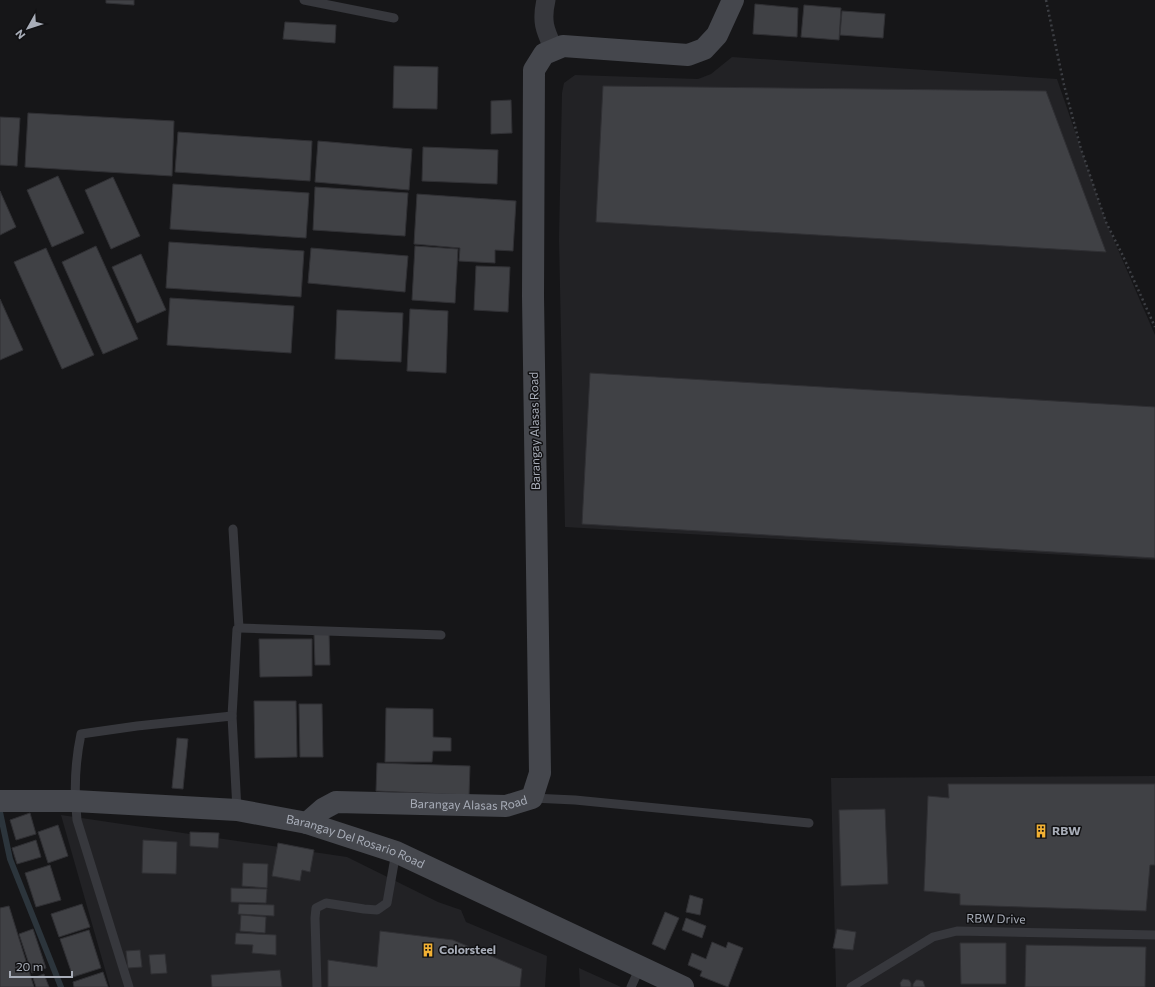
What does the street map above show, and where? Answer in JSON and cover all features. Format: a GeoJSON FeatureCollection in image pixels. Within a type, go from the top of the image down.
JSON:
{"type":"FeatureCollection","features":[{"type":"Feature","properties":{"kind":"street"},"geometry":{"type":"LineString","coordinates":[[546,0],[543,12],[544,26],[554,50]]}},
{"type":"Feature","properties":{"kind":"street","name":"Barangay Alasas Road"},"geometry":{"type":"LineString","coordinates":[[307,823],[323,809],[336,802],[506,806],[532,798],[540,773],[533,296],[534,70],[544,54],[563,46],[688,55],[704,49],[717,35],[733,0]]}},
{"type":"Feature","properties":{"kind":"street","name":"Barangay Del Rosario Road"},"geometry":{"type":"LineString","coordinates":[[10,801],[75,801],[237,810],[307,823],[396,852],[683,987]]}},
{"type":"Feature","properties":{"kind":"lane"},"geometry":{"type":"LineString","coordinates":[[304,0],[394,18]]}},
{"type":"Feature","properties":{"kind":"lane"},"geometry":{"type":"LineString","coordinates":[[232,529],[239,628],[237,629],[232,716],[237,810]]}},
{"type":"Feature","properties":{"kind":"lane"},"geometry":{"type":"LineString","coordinates":[[239,628],[441,635]]}},
{"type":"Feature","properties":{"kind":"lane"},"geometry":{"type":"LineString","coordinates":[[129,987],[77,820],[75,801],[76,766],[81,734],[137,726],[232,716]]}},
{"type":"Feature","properties":{"kind":"lane"},"geometry":{"type":"LineString","coordinates":[[532,798],[574,800],[809,823]]}},
{"type":"Feature","properties":{"kind":"lane"},"geometry":{"type":"LineString","coordinates":[[317,987],[316,908],[326,903],[378,910],[387,902],[396,852]]}},
{"type":"Feature","properties":{"kind":"lane","name":"RBW Drive"},"geometry":{"type":"LineString","coordinates":[[851,987],[933,937],[957,931],[1155,935]]}},
{"type":"Feature","properties":{"kind":"lane"},"geometry":{"type":"LineString","coordinates":[[631,987],[640,966]]}},
{"type":"Feature","properties":{"kind":"path"},"geometry":{"type":"LineString","coordinates":[[1046,0],[1064,85],[1081,149],[1106,222],[1155,327]]}},
{"type":"Feature","properties":{"kind":"shaded area"},"geometry":{"type":"Polygon","coordinates":[[[732,57],[1057,79],[1106,222],[1155,335],[1155,560],[565,527],[559,239],[562,93],[564,83],[575,75],[698,79],[711,74],[732,57]]]}},
{"type":"Feature","properties":{"kind":"shaded area"},"geometry":{"type":"Polygon","coordinates":[[[1155,776],[1155,987],[836,987],[831,778],[1155,776]]]}},
{"type":"Feature","properties":{"kind":"shaded area"},"geometry":{"type":"Polygon","coordinates":[[[61,815],[347,857],[438,902],[461,910],[466,922],[547,956],[545,987],[110,987],[61,815]]]}},
{"type":"Feature","properties":{"kind":"shaded area"},"geometry":{"type":"Polygon","coordinates":[[[579,968],[621,987],[580,987],[579,968]]]}},
{"type":"Feature","properties":{"kind":"building"},"geometry":{"type":"Polygon","coordinates":[[[106,0],[134,0],[134,5],[106,3],[106,0]]]}},
{"type":"Feature","properties":{"kind":"building"},"geometry":{"type":"Polygon","coordinates":[[[755,4],[798,8],[797,37],[753,34],[755,4]]]}},
{"type":"Feature","properties":{"kind":"building"},"geometry":{"type":"Polygon","coordinates":[[[804,5],[841,8],[839,40],[801,37],[804,5]]]}},
{"type":"Feature","properties":{"kind":"building"},"geometry":{"type":"Polygon","coordinates":[[[842,11],[885,14],[883,38],[840,35],[842,11]]]}},
{"type":"Feature","properties":{"kind":"building"},"geometry":{"type":"Polygon","coordinates":[[[285,22],[336,25],[335,43],[283,39],[285,22]]]}},
{"type":"Feature","properties":{"kind":"building"},"geometry":{"type":"Polygon","coordinates":[[[394,66],[438,67],[437,109],[393,108],[394,66]]]}},
{"type":"Feature","properties":{"kind":"building"},"geometry":{"type":"Polygon","coordinates":[[[603,86],[1046,91],[1106,252],[596,222],[603,86]]]}},
{"type":"Feature","properties":{"kind":"building"},"geometry":{"type":"Polygon","coordinates":[[[511,100],[512,133],[491,134],[491,101],[511,100]]]}},
{"type":"Feature","properties":{"kind":"building"},"geometry":{"type":"Polygon","coordinates":[[[28,113],[174,121],[172,176],[25,167],[28,113]]]}},
{"type":"Feature","properties":{"kind":"building"},"geometry":{"type":"Polygon","coordinates":[[[0,117],[20,118],[17,166],[0,165],[0,117]]]}},
{"type":"Feature","properties":{"kind":"building"},"geometry":{"type":"Polygon","coordinates":[[[178,132],[312,141],[310,181],[175,172],[178,132]]]}},
{"type":"Feature","properties":{"kind":"building"},"geometry":{"type":"Polygon","coordinates":[[[318,141],[412,149],[409,190],[315,182],[318,141]]]}},
{"type":"Feature","properties":{"kind":"building"},"geometry":{"type":"Polygon","coordinates":[[[423,147],[498,150],[497,184],[422,181],[423,147]]]}},
{"type":"Feature","properties":{"kind":"building"},"geometry":{"type":"Polygon","coordinates":[[[58,176],[84,233],[52,247],[27,190],[58,176]]]}},
{"type":"Feature","properties":{"kind":"building"},"geometry":{"type":"Polygon","coordinates":[[[113,177],[140,236],[111,249],[85,190],[113,177]]]}},
{"type":"Feature","properties":{"kind":"building"},"geometry":{"type":"Polygon","coordinates":[[[173,184],[309,193],[306,238],[170,229],[173,184]]]}},
{"type":"Feature","properties":{"kind":"building"},"geometry":{"type":"Polygon","coordinates":[[[315,187],[408,193],[405,236],[313,230],[315,187]]]}},
{"type":"Feature","properties":{"kind":"building"},"geometry":{"type":"Polygon","coordinates":[[[0,191],[16,227],[0,235],[0,191]]]}},
{"type":"Feature","properties":{"kind":"building"},"geometry":{"type":"Polygon","coordinates":[[[417,194],[516,201],[513,251],[495,250],[495,263],[459,261],[460,248],[414,244],[417,194]]]}},
{"type":"Feature","properties":{"kind":"building"},"geometry":{"type":"Polygon","coordinates":[[[169,242],[304,251],[301,297],[166,288],[169,242]]]}},
{"type":"Feature","properties":{"kind":"building"},"geometry":{"type":"Polygon","coordinates":[[[96,246],[138,339],[103,354],[62,262],[96,246]]]}},
{"type":"Feature","properties":{"kind":"building"},"geometry":{"type":"Polygon","coordinates":[[[415,246],[458,249],[455,303],[412,300],[415,246]]]}},
{"type":"Feature","properties":{"kind":"building"},"geometry":{"type":"Polygon","coordinates":[[[46,248],[94,355],[62,369],[14,262],[46,248]]]}},
{"type":"Feature","properties":{"kind":"building"},"geometry":{"type":"Polygon","coordinates":[[[311,248],[408,256],[405,292],[308,283],[311,248]]]}},
{"type":"Feature","properties":{"kind":"building"},"geometry":{"type":"Polygon","coordinates":[[[141,254],[166,310],[137,323],[112,267],[141,254]]]}},
{"type":"Feature","properties":{"kind":"building"},"geometry":{"type":"Polygon","coordinates":[[[476,266],[510,267],[508,312],[474,310],[476,266]]]}},
{"type":"Feature","properties":{"kind":"building"},"geometry":{"type":"Polygon","coordinates":[[[170,298],[294,306],[291,353],[167,345],[170,298]]]}},
{"type":"Feature","properties":{"kind":"building"},"geometry":{"type":"Polygon","coordinates":[[[0,299],[23,350],[0,360],[0,299]]]}},
{"type":"Feature","properties":{"kind":"building"},"geometry":{"type":"Polygon","coordinates":[[[410,309],[448,311],[446,373],[407,371],[410,309]]]}},
{"type":"Feature","properties":{"kind":"building"},"geometry":{"type":"Polygon","coordinates":[[[337,310],[403,313],[401,362],[335,359],[337,310]]]}},
{"type":"Feature","properties":{"kind":"building"},"geometry":{"type":"Polygon","coordinates":[[[590,373],[1155,407],[1155,558],[582,524],[590,373]]]}},
{"type":"Feature","properties":{"kind":"building"},"geometry":{"type":"Polygon","coordinates":[[[314,633],[329,633],[330,665],[315,665],[314,633]]]}},
{"type":"Feature","properties":{"kind":"building"},"geometry":{"type":"Polygon","coordinates":[[[259,639],[312,639],[312,676],[260,677],[259,639]]]}},
{"type":"Feature","properties":{"kind":"building"},"geometry":{"type":"Polygon","coordinates":[[[254,701],[296,701],[297,757],[255,758],[254,701]]]}},
{"type":"Feature","properties":{"kind":"building"},"geometry":{"type":"Polygon","coordinates":[[[299,704],[322,704],[323,757],[300,757],[299,704]]]}},
{"type":"Feature","properties":{"kind":"building"},"geometry":{"type":"Polygon","coordinates":[[[386,708],[433,709],[433,737],[451,738],[451,751],[433,751],[432,762],[385,762],[386,708]]]}},
{"type":"Feature","properties":{"kind":"building"},"geometry":{"type":"Polygon","coordinates":[[[177,738],[188,739],[183,789],[172,788],[177,738]]]}},
{"type":"Feature","properties":{"kind":"building"},"geometry":{"type":"Polygon","coordinates":[[[377,763],[470,766],[469,795],[376,791],[377,763]]]}},
{"type":"Feature","properties":{"kind":"building","name":"RBW"},"geometry":{"type":"Polygon","coordinates":[[[948,784],[1155,784],[1155,865],[1150,865],[1146,911],[960,905],[960,894],[924,891],[928,796],[949,798],[948,784]]]}},
{"type":"Feature","properties":{"kind":"building"},"geometry":{"type":"Polygon","coordinates":[[[885,809],[888,884],[841,886],[839,810],[885,809]]]}},
{"type":"Feature","properties":{"kind":"building"},"geometry":{"type":"Polygon","coordinates":[[[30,813],[36,834],[16,840],[10,820],[30,813]]]}},
{"type":"Feature","properties":{"kind":"building"},"geometry":{"type":"Polygon","coordinates":[[[58,825],[68,856],[48,863],[38,832],[58,825]]]}},
{"type":"Feature","properties":{"kind":"building"},"geometry":{"type":"Polygon","coordinates":[[[190,832],[219,833],[218,848],[190,846],[190,832]]]}},
{"type":"Feature","properties":{"kind":"building"},"geometry":{"type":"Polygon","coordinates":[[[36,840],[41,857],[17,864],[12,848],[36,840]]]}},
{"type":"Feature","properties":{"kind":"building"},"geometry":{"type":"Polygon","coordinates":[[[143,840],[177,842],[176,874],[142,873],[143,840]]]}},
{"type":"Feature","properties":{"kind":"building"},"geometry":{"type":"Polygon","coordinates":[[[278,843],[314,850],[310,872],[302,870],[300,881],[272,876],[278,843]]]}},
{"type":"Feature","properties":{"kind":"building"},"geometry":{"type":"Polygon","coordinates":[[[243,863],[268,864],[267,888],[242,886],[243,863]]]}},
{"type":"Feature","properties":{"kind":"building"},"geometry":{"type":"Polygon","coordinates":[[[50,865],[61,900],[36,907],[25,873],[50,865]]]}},
{"type":"Feature","properties":{"kind":"building"},"geometry":{"type":"Polygon","coordinates":[[[231,888],[267,889],[266,903],[231,902],[231,888]]]}},
{"type":"Feature","properties":{"kind":"building"},"geometry":{"type":"Polygon","coordinates":[[[690,895],[703,899],[700,915],[686,912],[690,895]]]}},
{"type":"Feature","properties":{"kind":"building"},"geometry":{"type":"Polygon","coordinates":[[[82,904],[90,927],[59,937],[51,914],[82,904]]]}},
{"type":"Feature","properties":{"kind":"building"},"geometry":{"type":"Polygon","coordinates":[[[239,904],[274,905],[274,916],[238,914],[239,904]]]}},
{"type":"Feature","properties":{"kind":"building"},"geometry":{"type":"Polygon","coordinates":[[[9,906],[34,987],[0,987],[0,908],[9,906]]]}},
{"type":"Feature","properties":{"kind":"building"},"geometry":{"type":"Polygon","coordinates":[[[665,912],[679,918],[665,950],[652,944],[665,912]]]}},
{"type":"Feature","properties":{"kind":"building"},"geometry":{"type":"Polygon","coordinates":[[[241,915],[266,917],[265,933],[240,931],[241,915]]]}},
{"type":"Feature","properties":{"kind":"building"},"geometry":{"type":"Polygon","coordinates":[[[686,918],[706,926],[702,938],[682,930],[686,918]]]}},
{"type":"Feature","properties":{"kind":"building"},"geometry":{"type":"Polygon","coordinates":[[[33,929],[46,968],[32,973],[19,934],[33,929]]]}},
{"type":"Feature","properties":{"kind":"building"},"geometry":{"type":"Polygon","coordinates":[[[837,929],[856,932],[853,950],[833,948],[837,929]]]}},
{"type":"Feature","properties":{"kind":"building"},"geometry":{"type":"Polygon","coordinates":[[[89,930],[101,968],[73,977],[60,939],[89,930]]]}},
{"type":"Feature","properties":{"kind":"building","name":"Colorsteel"},"geometry":{"type":"Polygon","coordinates":[[[380,931],[453,940],[522,969],[520,987],[328,987],[328,960],[377,967],[380,931]]]}},
{"type":"Feature","properties":{"kind":"building"},"geometry":{"type":"Polygon","coordinates":[[[236,933],[276,935],[276,955],[252,953],[253,945],[235,944],[236,933]]]}},
{"type":"Feature","properties":{"kind":"building"},"geometry":{"type":"Polygon","coordinates":[[[712,942],[726,948],[728,942],[743,948],[728,987],[700,976],[702,971],[688,965],[692,953],[706,959],[712,942]]]}},
{"type":"Feature","properties":{"kind":"building"},"geometry":{"type":"Polygon","coordinates":[[[960,943],[1006,943],[1006,984],[961,984],[960,943]]]}},
{"type":"Feature","properties":{"kind":"building"},"geometry":{"type":"Polygon","coordinates":[[[1026,945],[1146,947],[1145,987],[1025,987],[1026,945]]]}},
{"type":"Feature","properties":{"kind":"building"},"geometry":{"type":"Polygon","coordinates":[[[140,950],[142,967],[128,968],[126,951],[140,950]]]}},
{"type":"Feature","properties":{"kind":"building"},"geometry":{"type":"Polygon","coordinates":[[[165,954],[167,973],[151,974],[149,955],[165,954]]]}},
{"type":"Feature","properties":{"kind":"building"},"geometry":{"type":"Polygon","coordinates":[[[280,970],[282,987],[212,987],[211,975],[280,970]]]}},
{"type":"Feature","properties":{"kind":"building"},"geometry":{"type":"Polygon","coordinates":[[[103,972],[108,987],[74,987],[73,982],[103,972]]]}},
{"type":"Feature","properties":{"kind":"building"},"geometry":{"type":"Polygon","coordinates":[[[44,974],[49,987],[36,987],[33,978],[44,974]]]}},
{"type":"Feature","properties":{"kind":"building"},"geometry":{"type":"Polygon","coordinates":[[[903,979],[909,980],[911,987],[901,987],[900,983],[903,979]]]}},
{"type":"Feature","properties":{"kind":"building"},"geometry":{"type":"Polygon","coordinates":[[[916,980],[923,981],[925,987],[913,987],[916,980]]]}},
{"type":"Feature","properties":{"kind":"waterway"},"geometry":{"type":"LineString","coordinates":[[0,812],[10,859],[61,987]]}},
{"type":"Feature","properties":{"kind":"place","name":"RBW"},"geometry":{"type":"Point","coordinates":[1041,831]}},
{"type":"Feature","properties":{"kind":"place","name":"Colorsteel"},"geometry":{"type":"Point","coordinates":[428,950]}}]}
